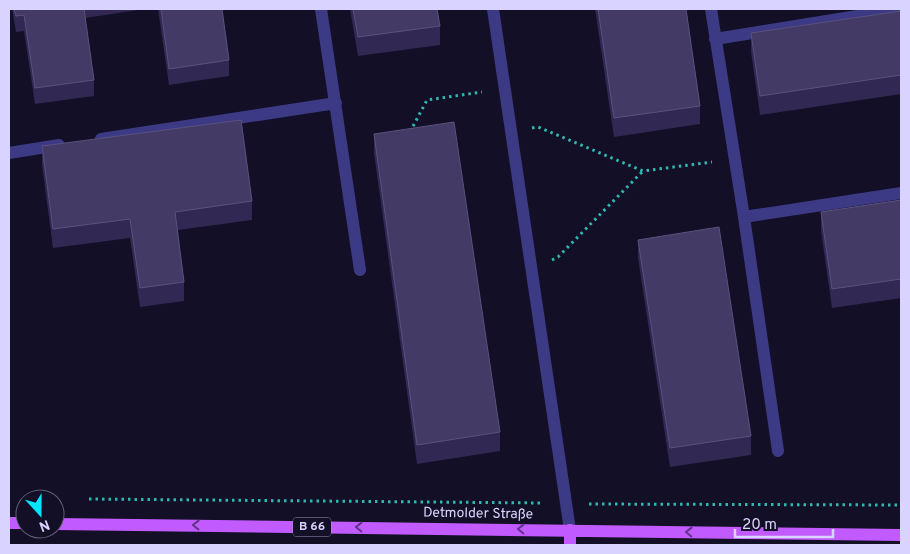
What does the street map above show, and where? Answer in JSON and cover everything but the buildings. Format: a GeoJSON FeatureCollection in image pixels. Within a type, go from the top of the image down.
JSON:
{"type":"FeatureCollection","features":[{"type":"Feature","properties":{"kind":"main road","name":"Detmolder Straße"},"geometry":{"type":"LineString","coordinates":[[65,524],[901,535]]}},
{"type":"Feature","properties":{"kind":"main road"},"geometry":{"type":"LineString","coordinates":[[570,530],[570,545]]}},
{"type":"Feature","properties":{"kind":"lane"},"geometry":{"type":"LineString","coordinates":[[321,9],[360,270]]}},
{"type":"Feature","properties":{"kind":"lane"},"geometry":{"type":"LineString","coordinates":[[493,9],[570,530]]}},
{"type":"Feature","properties":{"kind":"lane"},"geometry":{"type":"LineString","coordinates":[[711,9],[778,451]]}},
{"type":"Feature","properties":{"kind":"lane"},"geometry":{"type":"LineString","coordinates":[[715,39],[901,9]]}},
{"type":"Feature","properties":{"kind":"lane"},"geometry":{"type":"LineString","coordinates":[[9,153],[336,103]]}},
{"type":"Feature","properties":{"kind":"lane"},"geometry":{"type":"LineString","coordinates":[[744,217],[901,193]]}},
{"type":"Feature","properties":{"kind":"path"},"geometry":{"type":"LineString","coordinates":[[407,137],[427,100],[505,88]]}},
{"type":"Feature","properties":{"kind":"path"},"geometry":{"type":"LineString","coordinates":[[511,130],[538,127],[643,171],[734,159]]}},
{"type":"Feature","properties":{"kind":"path"},"geometry":{"type":"LineString","coordinates":[[532,269],[558,257],[643,171]]}},
{"type":"Feature","properties":{"kind":"path"},"geometry":{"type":"LineString","coordinates":[[89,499],[901,505]]}}]}
